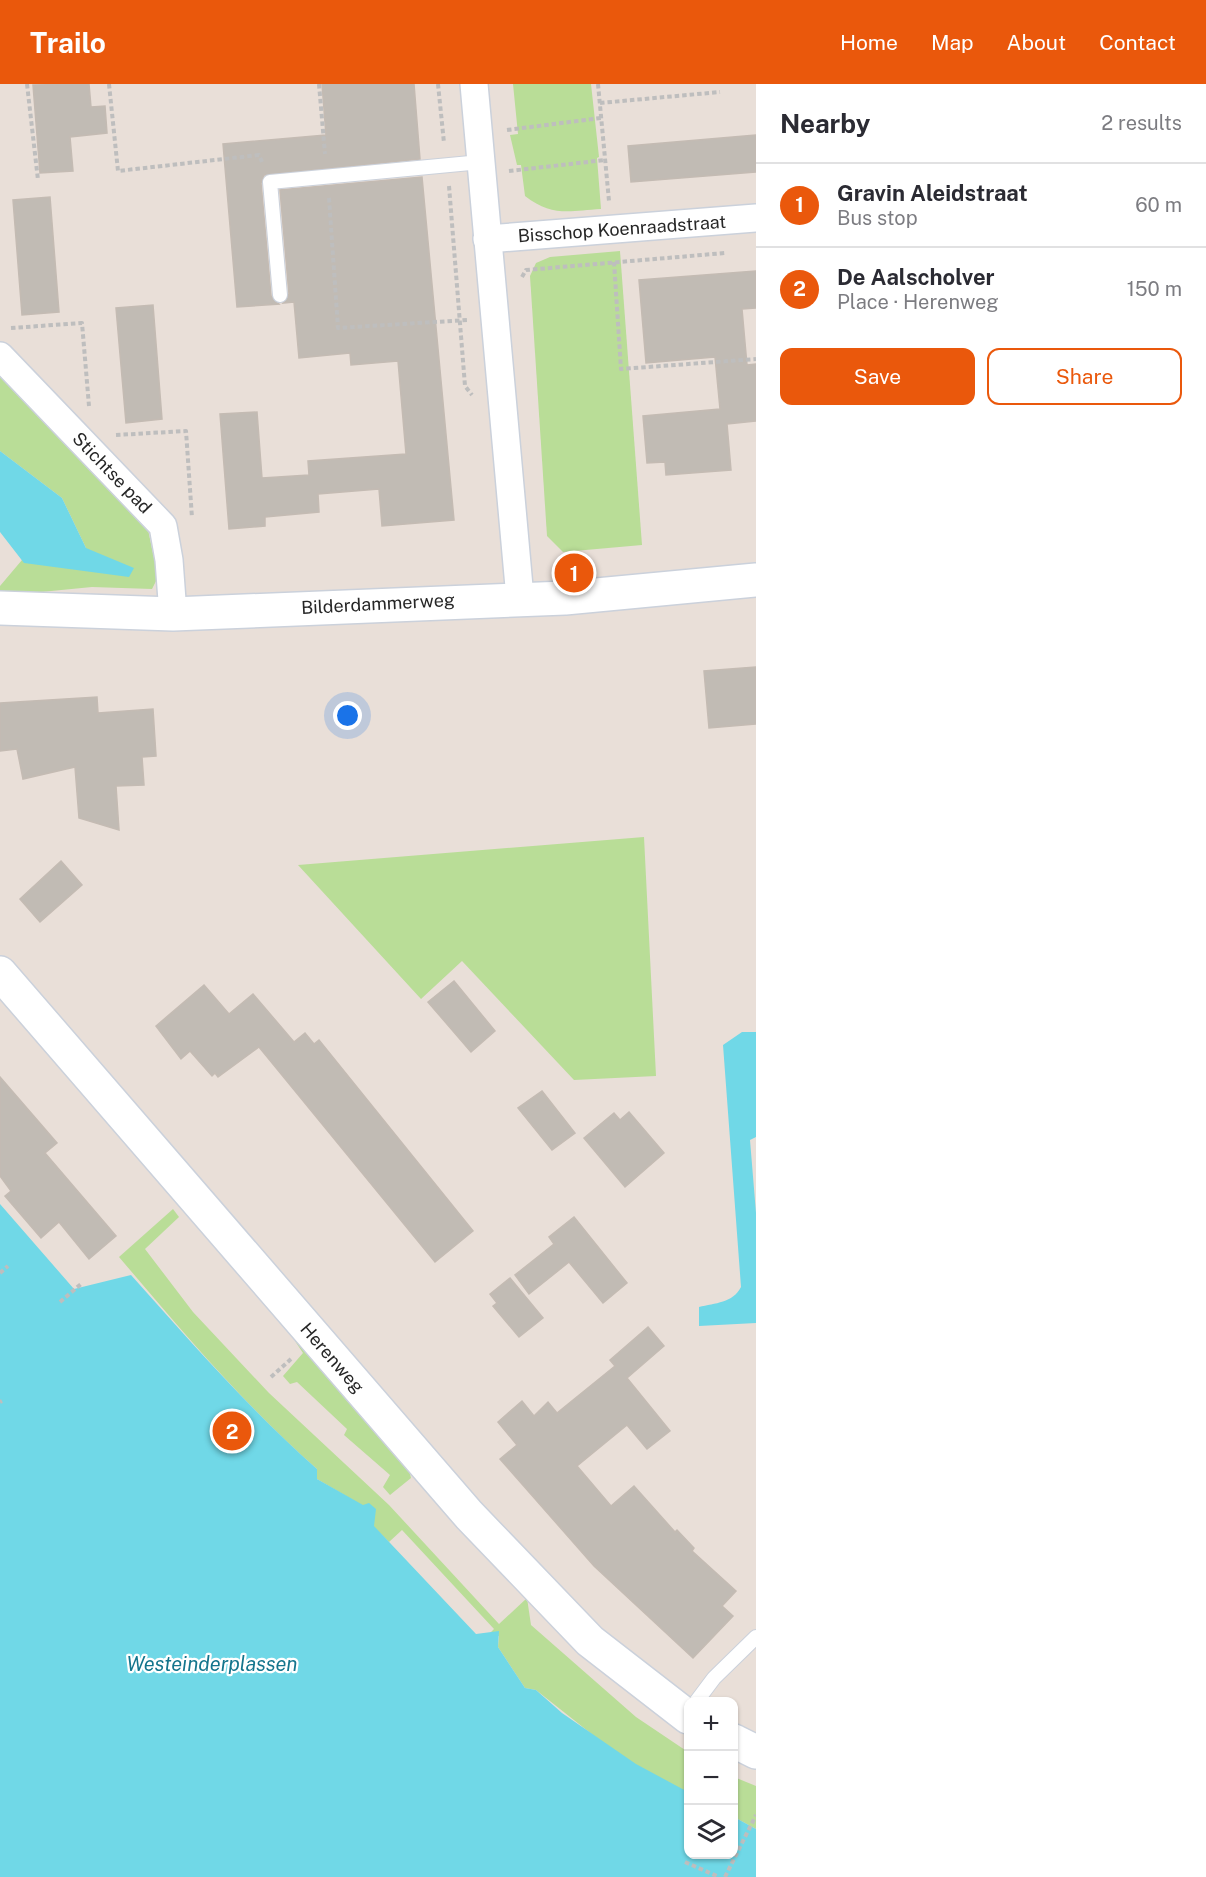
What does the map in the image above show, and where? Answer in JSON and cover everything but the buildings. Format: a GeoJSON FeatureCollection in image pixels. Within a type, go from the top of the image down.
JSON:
{"type":"FeatureCollection","features":[{"type":"Feature","properties":{"kind":"street"},"geometry":{"type":"LineString","coordinates":[[474,84],[520,598]]}},
{"type":"Feature","properties":{"kind":"street","name":"Bisschop Koenraadstraat"},"geometry":{"type":"LineString","coordinates":[[488,239],[756,218]]}},
{"type":"Feature","properties":{"kind":"street","name":"Stichtse pad"},"geometry":{"type":"LineString","coordinates":[[0,356],[86,440],[163,526],[169,560],[173,614]]}},
{"type":"Feature","properties":{"kind":"street","name":"Bilderdammerweg"},"geometry":{"type":"LineString","coordinates":[[0,608],[173,614],[520,598],[565,598],[756,580]]}},
{"type":"Feature","properties":{"kind":"street","name":"Herenweg"},"geometry":{"type":"LineString","coordinates":[[0,973],[469,1515],[590,1641],[684,1707]]}},
{"type":"Feature","properties":{"kind":"street"},"geometry":{"type":"LineString","coordinates":[[738,1743],[756,1752]]}},
{"type":"Feature","properties":{"kind":"lane"},"geometry":{"type":"LineString","coordinates":[[280,296],[270,182],[447,165],[481,168]]}},
{"type":"Feature","properties":{"kind":"lane"},"geometry":{"type":"LineString","coordinates":[[700,1697],[714,1678],[756,1637]]}},
{"type":"Feature","properties":{"kind":"path"},"geometry":{"type":"LineString","coordinates":[[27,84],[38,180]]}},
{"type":"Feature","properties":{"kind":"path"},"geometry":{"type":"LineString","coordinates":[[109,84],[118,171],[260,155],[270,182]]}},
{"type":"Feature","properties":{"kind":"path"},"geometry":{"type":"LineString","coordinates":[[438,84],[465,386],[484,411],[503,411]]}},
{"type":"Feature","properties":{"kind":"path"},"geometry":{"type":"LineString","coordinates":[[598,84],[621,369],[756,359]]}},
{"type":"Feature","properties":{"kind":"path"},"geometry":{"type":"LineString","coordinates":[[600,103],[720,92]]}},
{"type":"Feature","properties":{"kind":"path"},"geometry":{"type":"LineString","coordinates":[[478,133],[601,118]]}},
{"type":"Feature","properties":{"kind":"path"},"geometry":{"type":"LineString","coordinates":[[481,168],[605,160]]}},
{"type":"Feature","properties":{"kind":"path"},"geometry":{"type":"LineString","coordinates":[[0,329],[82,323],[91,426],[86,440],[186,431],[192,522]]}},
{"type":"Feature","properties":{"kind":"path"},"geometry":{"type":"LineString","coordinates":[[0,1273],[8,1266]]}},
{"type":"Feature","properties":{"kind":"path"},"geometry":{"type":"LineString","coordinates":[[60,1302],[81,1284]]}},
{"type":"Feature","properties":{"kind":"path"},"geometry":{"type":"LineString","coordinates":[[725,1877],[756,1815]]}},
{"type":"Feature","properties":{"kind":"path"},"geometry":{"type":"LineString","coordinates":[[685,1862],[718,1877]]}},
{"type":"Feature","properties":{"kind":"green space"},"geometry":{"type":"Polygon","coordinates":[[[513,84],[591,84],[599,157],[597,158],[601,209],[552,210],[525,196],[521,165],[517,165],[510,135],[518,134],[513,84]]]}},
{"type":"Feature","properties":{"kind":"green space"},"geometry":{"type":"Polygon","coordinates":[[[620,251],[642,545],[563,552],[547,536],[530,276],[536,263],[550,257],[620,251]]]}},
{"type":"Feature","properties":{"kind":"green space"},"geometry":{"type":"Polygon","coordinates":[[[0,372],[147,525],[158,577],[152,589],[92,587],[0,596],[0,586],[22,560],[86,548],[62,498],[0,451],[0,372]]]}},
{"type":"Feature","properties":{"kind":"green space"},"geometry":{"type":"Polygon","coordinates":[[[644,837],[656,1076],[574,1080],[462,961],[421,999],[298,865],[644,837]]]}},
{"type":"Feature","properties":{"kind":"green space"},"geometry":{"type":"Polygon","coordinates":[[[173,1209],[179,1217],[145,1249],[193,1312],[269,1393],[389,1505],[499,1624],[527,1598],[531,1625],[636,1717],[684,1749],[684,1792],[632,1766],[536,1690],[525,1688],[498,1647],[499,1636],[488,1635],[494,1629],[402,1530],[389,1542],[373,1526],[363,1506],[317,1479],[317,1469],[239,1393],[119,1257],[173,1209]]]}},
{"type":"Feature","properties":{"kind":"green space"},"geometry":{"type":"Polygon","coordinates":[[[298,1338],[408,1465],[411,1478],[390,1495],[383,1487],[390,1475],[344,1435],[347,1429],[297,1382],[290,1384],[283,1376],[303,1353],[295,1341],[298,1338]]]}},
{"type":"Feature","properties":{"kind":"green space"},"geometry":{"type":"Polygon","coordinates":[[[738,1779],[756,1786],[756,1829],[738,1819],[738,1779]]]}},
{"type":"Feature","properties":{"kind":"water"},"geometry":{"type":"Polygon","coordinates":[[[0,451],[62,498],[86,548],[134,568],[129,577],[24,563],[0,532],[0,451]]]}},
{"type":"Feature","properties":{"kind":"water"},"geometry":{"type":"Polygon","coordinates":[[[742,1032],[756,1032],[756,1137],[750,1140],[756,1213],[756,1323],[699,1326],[699,1307],[728,1299],[741,1287],[723,1045],[742,1032]]]}},
{"type":"Feature","properties":{"kind":"water","name":"Westeinderplassen"},"geometry":{"type":"Polygon","coordinates":[[[0,1204],[74,1289],[131,1275],[245,1399],[317,1469],[317,1479],[363,1505],[369,1503],[376,1509],[374,1526],[476,1634],[499,1631],[498,1647],[525,1688],[536,1690],[562,1713],[636,1764],[684,1790],[684,1859],[738,1859],[738,1819],[756,1829],[756,1877],[0,1877],[0,1204]]]}},
{"type":"Feature","properties":{"kind":"place","name":"Gravin Aleidstraat"},"geometry":{"type":"Point","coordinates":[574,573]}},
{"type":"Feature","properties":{"kind":"place","name":"De Aalscholver"},"geometry":{"type":"Point","coordinates":[232,1431]}}]}
